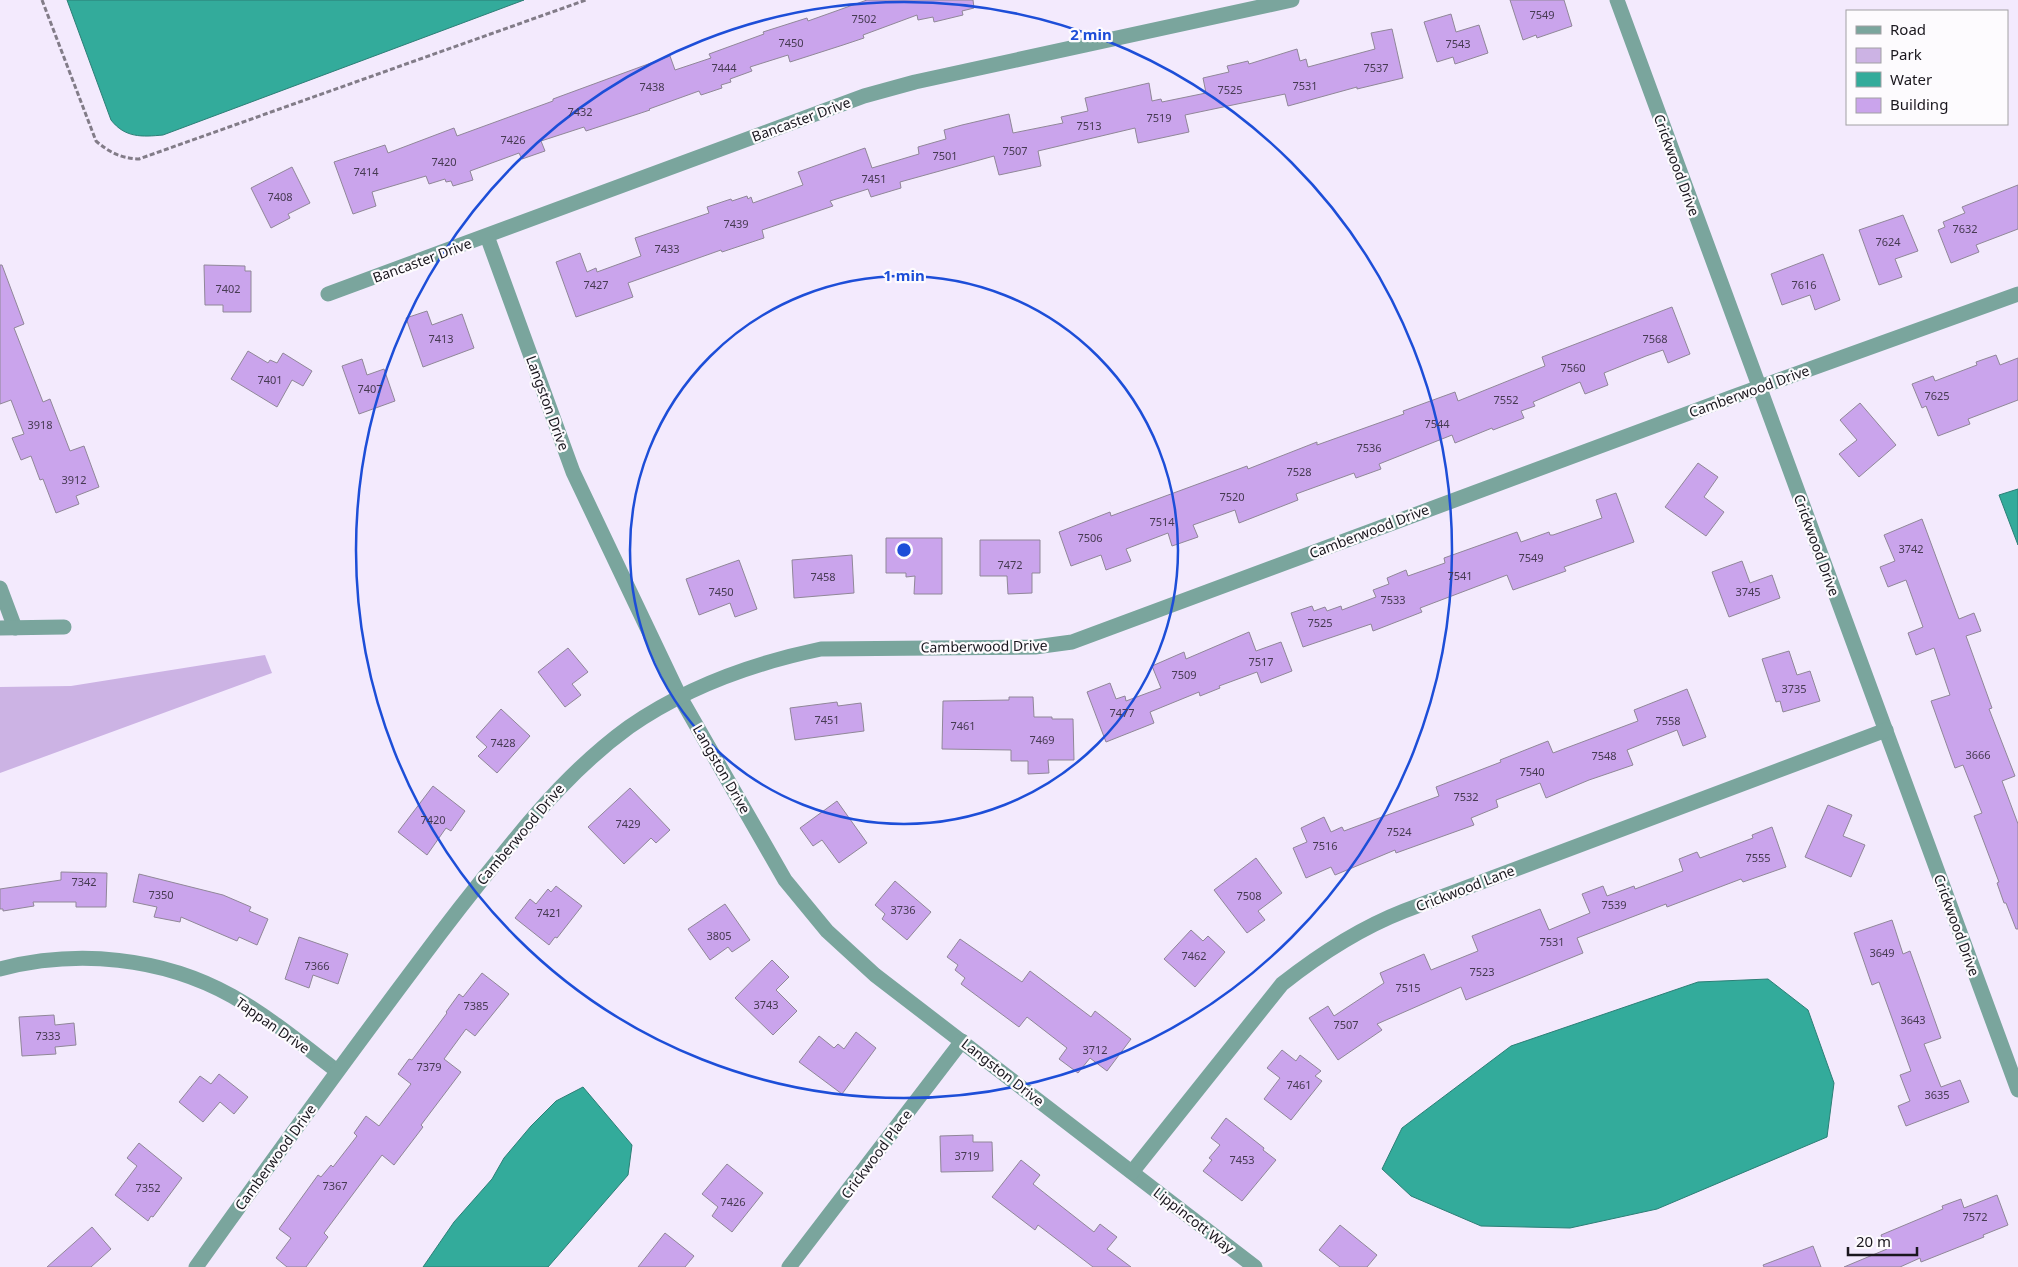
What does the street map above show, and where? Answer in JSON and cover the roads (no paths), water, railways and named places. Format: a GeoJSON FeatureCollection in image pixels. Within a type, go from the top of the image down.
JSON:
{"type":"FeatureCollection","features":[{"type":"Feature","properties":{"kind":"street","name":"Bancaster Drive"},"geometry":{"type":"LineString","coordinates":[[328,294],[835,106],[884,90],[1292,0]]}},
{"type":"Feature","properties":{"kind":"street","name":"Crickwood Drive"},"geometry":{"type":"LineString","coordinates":[[1617,0],[2018,1090]]}},
{"type":"Feature","properties":{"kind":"street","name":"Langston Drive"},"geometry":{"type":"LineString","coordinates":[[487,236],[573,472],[680,697],[773,861],[812,914],[867,968],[1132,1172]]}},
{"type":"Feature","properties":{"kind":"street","name":"Camberwood Drive"},"geometry":{"type":"LineString","coordinates":[[196,1267],[337,1071],[453,915],[540,808],[564,782],[613,740],[631,726],[680,697],[718,680],[796,654],[821,649],[1036,647],[1072,642],[1758,387],[2018,294]]}},
{"type":"Feature","properties":{"kind":"street"},"geometry":{"type":"LineString","coordinates":[[0,588],[8,628],[64,627]]}},
{"type":"Feature","properties":{"kind":"street","name":"Crickwood Lane"},"geometry":{"type":"LineString","coordinates":[[1132,1172],[1282,984],[1308,963],[1345,939],[1392,915],[1886,730]]}},
{"type":"Feature","properties":{"kind":"street","name":"Tappan Drive"},"geometry":{"type":"LineString","coordinates":[[0,969],[44,960],[87,958],[140,963],[170,971],[210,986],[248,1006],[337,1071]]}},
{"type":"Feature","properties":{"kind":"street","name":"Crickwood Place"},"geometry":{"type":"LineString","coordinates":[[789,1267],[962,1041]]}},
{"type":"Feature","properties":{"kind":"street","name":"Lippincott Way"},"geometry":{"type":"LineString","coordinates":[[1132,1172],[1255,1267]]}},
{"type":"Feature","properties":{"kind":"water"},"geometry":{"type":"Polygon","coordinates":[[[67,0],[524,0],[163,135],[141,136],[122,130],[111,120],[67,0]]]}},
{"type":"Feature","properties":{"kind":"water"},"geometry":{"type":"Polygon","coordinates":[[[2018,489],[2018,545],[1999,495],[2018,489]]]}},
{"type":"Feature","properties":{"kind":"water"},"geometry":{"type":"Polygon","coordinates":[[[1768,979],[1808,1010],[1834,1083],[1827,1137],[1657,1209],[1570,1228],[1481,1226],[1411,1196],[1382,1169],[1402,1128],[1511,1046],[1698,982],[1768,979]]]}},
{"type":"Feature","properties":{"kind":"water"},"geometry":{"type":"Polygon","coordinates":[[[583,1087],[632,1145],[628,1175],[548,1267],[423,1267],[454,1222],[492,1179],[504,1158],[531,1126],[556,1101],[583,1087]]]}}]}
